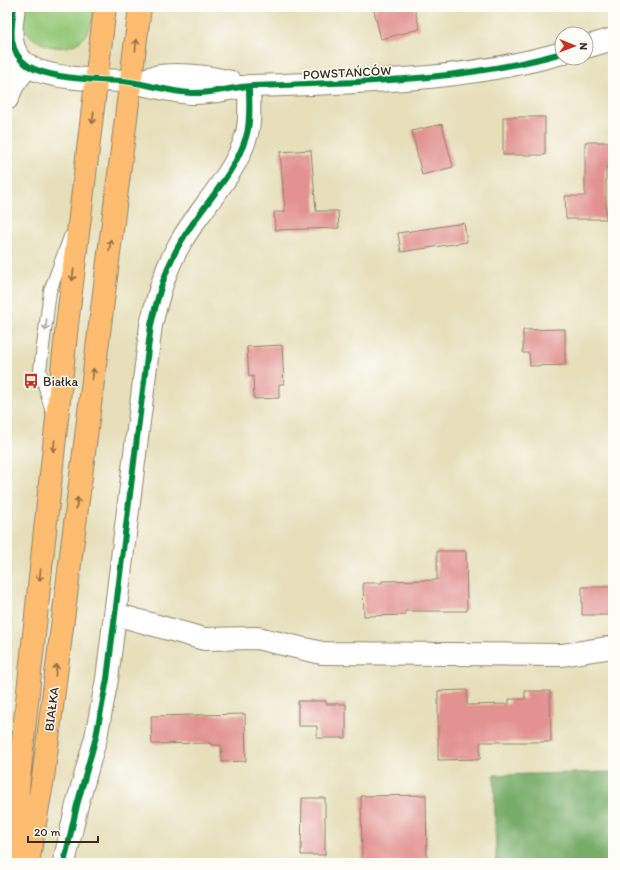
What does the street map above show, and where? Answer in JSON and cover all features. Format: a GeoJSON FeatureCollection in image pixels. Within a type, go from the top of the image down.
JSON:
{"type":"FeatureCollection","features":[{"type":"Feature","properties":{"kind":"highway","name":"BIAŁKA"},"geometry":{"type":"LineString","coordinates":[[15,863],[18,788],[56,425],[81,208],[98,80],[105,7]]}},
{"type":"Feature","properties":{"kind":"highway","name":"BIAŁKA"},"geometry":{"type":"LineString","coordinates":[[28,863],[43,778],[140,7]]}},
{"type":"Feature","properties":{"kind":"street"},"geometry":{"type":"LineString","coordinates":[[7,98],[28,65],[13,48],[11,41],[14,7]]}},
{"type":"Feature","properties":{"kind":"street"},"geometry":{"type":"LineString","coordinates":[[594,44],[613,39]]}},
{"type":"Feature","properties":{"kind":"street","name":"POWSTAŃCÓW"},"geometry":{"type":"LineString","coordinates":[[28,65],[54,74],[98,80],[131,82],[160,75],[194,76],[250,86],[321,85],[427,78],[472,72],[554,55]]}},
{"type":"Feature","properties":{"kind":"street"},"geometry":{"type":"LineString","coordinates":[[64,863],[77,805],[96,737],[107,679],[151,325],[158,295],[170,261],[182,239],[231,170],[243,146],[247,135],[250,86]]}},
{"type":"Feature","properties":{"kind":"street"},"geometry":{"type":"LineString","coordinates":[[115,614],[204,639],[257,638],[322,653],[562,655],[613,647]]}},
{"type":"Feature","properties":{"kind":"green space"},"geometry":{"type":"Polygon","coordinates":[[[24,7],[95,7],[92,24],[83,38],[73,45],[59,47],[44,44],[31,37],[23,23],[24,7]]]}},
{"type":"Feature","properties":{"kind":"green space"},"geometry":{"type":"Polygon","coordinates":[[[613,772],[613,863],[496,863],[494,775],[613,772]]]}},
{"type":"Feature","properties":{"kind":"building"},"geometry":{"type":"Polygon","coordinates":[[[375,7],[414,7],[420,29],[381,39],[374,11],[376,10],[375,7]]]}},
{"type":"Feature","properties":{"kind":"building"},"geometry":{"type":"Polygon","coordinates":[[[503,117],[545,117],[545,155],[503,155],[503,117]]]}},
{"type":"Feature","properties":{"kind":"building"},"geometry":{"type":"Polygon","coordinates":[[[442,124],[453,167],[422,175],[412,131],[442,124]]]}},
{"type":"Feature","properties":{"kind":"building"},"geometry":{"type":"Polygon","coordinates":[[[585,142],[613,142],[613,167],[606,167],[606,219],[566,219],[565,196],[585,196],[585,142]]]}},
{"type":"Feature","properties":{"kind":"building"},"geometry":{"type":"Polygon","coordinates":[[[311,150],[316,211],[338,211],[339,228],[275,230],[274,212],[285,212],[280,152],[311,150]]]}},
{"type":"Feature","properties":{"kind":"building"},"geometry":{"type":"Polygon","coordinates":[[[464,223],[467,242],[401,252],[398,233],[464,223]]]}},
{"type":"Feature","properties":{"kind":"building"},"geometry":{"type":"Polygon","coordinates":[[[565,329],[565,365],[530,366],[529,353],[523,353],[523,330],[565,329]]]}},
{"type":"Feature","properties":{"kind":"building"},"geometry":{"type":"Polygon","coordinates":[[[282,345],[284,384],[279,384],[279,398],[254,399],[253,376],[249,377],[247,347],[282,345]]]}},
{"type":"Feature","properties":{"kind":"building"},"geometry":{"type":"Polygon","coordinates":[[[437,551],[466,551],[467,611],[405,611],[405,615],[364,616],[363,583],[382,583],[382,581],[437,580],[437,551]]]}},
{"type":"Feature","properties":{"kind":"building"},"geometry":{"type":"Polygon","coordinates":[[[582,587],[613,587],[613,615],[582,615],[582,587]]]}},
{"type":"Feature","properties":{"kind":"building"},"geometry":{"type":"Polygon","coordinates":[[[467,690],[467,705],[509,704],[509,699],[525,699],[525,691],[550,691],[551,742],[480,742],[480,759],[438,760],[438,691],[467,690]]]}},
{"type":"Feature","properties":{"kind":"building"},"geometry":{"type":"Polygon","coordinates":[[[298,701],[326,701],[326,704],[346,704],[346,738],[317,738],[317,726],[298,726],[298,701]]]}},
{"type":"Feature","properties":{"kind":"building"},"geometry":{"type":"Polygon","coordinates":[[[245,714],[246,761],[222,762],[221,745],[211,745],[211,743],[152,744],[151,716],[245,714]]]}},
{"type":"Feature","properties":{"kind":"building"},"geometry":{"type":"Polygon","coordinates":[[[426,795],[427,863],[362,863],[361,796],[426,795]]]}},
{"type":"Feature","properties":{"kind":"building"},"geometry":{"type":"Polygon","coordinates":[[[302,798],[325,798],[325,855],[301,855],[302,798]]]}},
{"type":"Feature","properties":{"kind":"cycle path"},"geometry":{"type":"LineString","coordinates":[[14,7],[12,23],[13,46],[21,59],[27,65],[36,70],[73,78],[132,82],[191,93],[252,86],[408,79],[447,75],[524,63],[554,55]]}},
{"type":"Feature","properties":{"kind":"cycle path"},"geometry":{"type":"LineString","coordinates":[[64,863],[77,805],[96,737],[107,679],[151,325],[163,281],[176,250],[190,227],[226,178],[241,151],[249,125],[249,86]]}},
{"type":"Feature","properties":{"kind":"place","name":"Białka"},"geometry":{"type":"Point","coordinates":[31,381]}}]}
